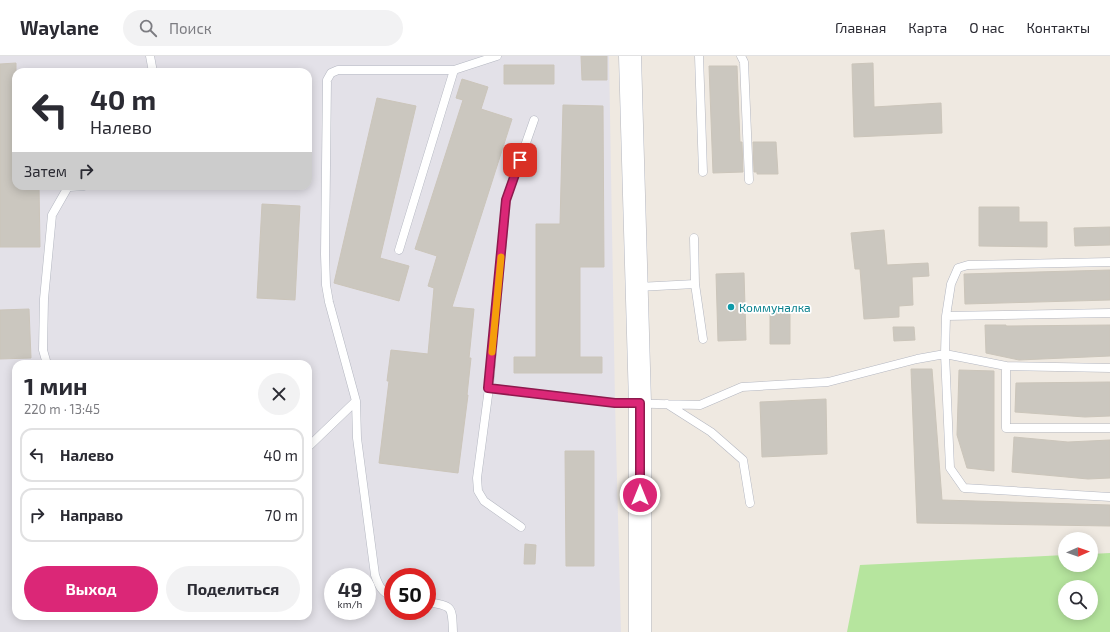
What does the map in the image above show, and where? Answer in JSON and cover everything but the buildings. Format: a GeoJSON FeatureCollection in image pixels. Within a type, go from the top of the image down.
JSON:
{"type":"FeatureCollection","features":[{"type":"Feature","properties":{"kind":"main road"},"geometry":{"type":"LineString","coordinates":[[630,56],[640,403],[640,632]]}},
{"type":"Feature","properties":{"kind":"lane"},"geometry":{"type":"LineString","coordinates":[[150,56],[152,68]]}},
{"type":"Feature","properties":{"kind":"lane"},"geometry":{"type":"LineString","coordinates":[[384,591],[378,583],[375,575],[357,438],[356,401],[329,302],[326,284],[327,80],[331,73],[338,70],[454,70],[497,56]]}},
{"type":"Feature","properties":{"kind":"lane"},"geometry":{"type":"LineString","coordinates":[[699,56],[703,172]]}},
{"type":"Feature","properties":{"kind":"lane"},"geometry":{"type":"LineString","coordinates":[[741,56],[744,62],[749,180]]}},
{"type":"Feature","properties":{"kind":"lane"},"geometry":{"type":"LineString","coordinates":[[399,250],[454,70]]}},
{"type":"Feature","properties":{"kind":"lane"},"geometry":{"type":"LineString","coordinates":[[521,527],[484,501],[478,491],[477,478],[488,388],[506,200],[534,120]]}},
{"type":"Feature","properties":{"kind":"lane"},"geometry":{"type":"LineString","coordinates":[[46,360],[43,350],[44,299],[52,215],[66,190]]}},
{"type":"Feature","properties":{"kind":"lane"},"geometry":{"type":"LineString","coordinates":[[694,238],[695,284],[704,339]]}},
{"type":"Feature","properties":{"kind":"lane"},"geometry":{"type":"LineString","coordinates":[[1110,262],[968,265],[958,268],[952,284],[946,316],[945,354],[950,468],[964,488],[1110,497]]}},
{"type":"Feature","properties":{"kind":"lane"},"geometry":{"type":"LineString","coordinates":[[637,287],[695,284]]}},
{"type":"Feature","properties":{"kind":"lane"},"geometry":{"type":"LineString","coordinates":[[946,316],[1110,313]]}},
{"type":"Feature","properties":{"kind":"lane"},"geometry":{"type":"LineString","coordinates":[[488,388],[615,403],[700,405],[742,387],[828,382],[917,359],[945,354],[1006,366],[1110,368]]}},
{"type":"Feature","properties":{"kind":"lane"},"geometry":{"type":"LineString","coordinates":[[1006,366],[1006,428],[1110,428]]}},
{"type":"Feature","properties":{"kind":"lane"},"geometry":{"type":"LineString","coordinates":[[312,443],[356,401]]}},
{"type":"Feature","properties":{"kind":"lane"},"geometry":{"type":"LineString","coordinates":[[666,404],[711,432],[743,460],[750,502]]}},
{"type":"Feature","properties":{"kind":"lane"},"geometry":{"type":"LineString","coordinates":[[436,604],[444,605],[450,609],[452,614],[453,632]]}},
{"type":"Feature","properties":{"kind":"shaded area"},"geometry":{"type":"Polygon","coordinates":[[[0,56],[609,56],[615,403],[621,632],[0,632],[0,56]]]}},
{"type":"Feature","properties":{"kind":"green space"},"geometry":{"type":"Polygon","coordinates":[[[1110,553],[1110,632],[847,632],[860,565],[1058,555],[1058,572],[1098,572],[1098,554],[1110,553]]]}},
{"type":"Feature","properties":{"kind":"slow traffic"},"geometry":{"type":"LineString","coordinates":[[492,352],[501,257]]}},
{"type":"Feature","properties":{"kind":"place","name":"Коммуналка"},"geometry":{"type":"Point","coordinates":[731,307]}},
{"type":"Feature","properties":{"kind":"route"},"geometry":{"type":"LineString","coordinates":[[520,160],[506,200],[488,388],[615,403],[640,403],[640,495]]}}]}
